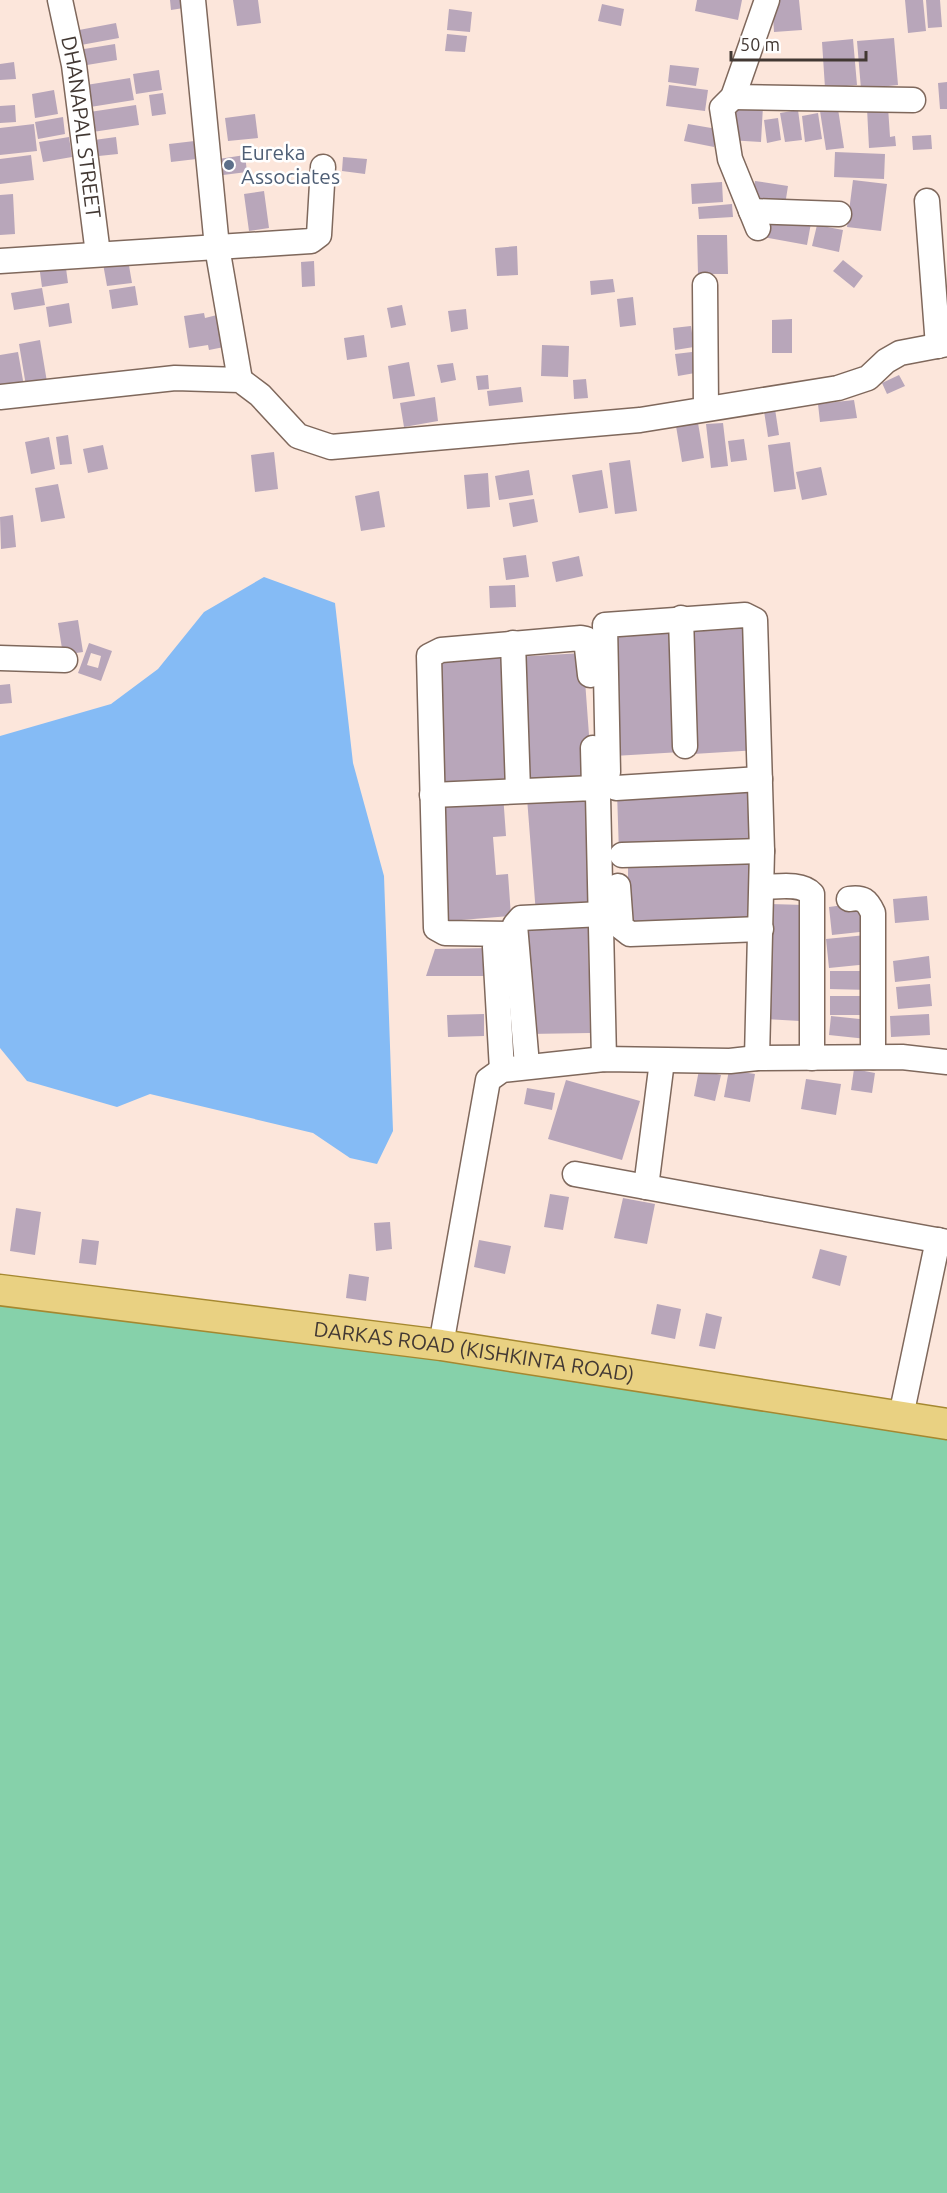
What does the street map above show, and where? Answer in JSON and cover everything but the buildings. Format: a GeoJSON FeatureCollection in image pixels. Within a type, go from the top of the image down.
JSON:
{"type":"FeatureCollection","features":[{"type":"Feature","properties":{"kind":"main road","name":"DARKAS ROAD (KISHKINTA ROAD)"},"geometry":{"type":"LineString","coordinates":[[0,1290],[441,1345],[947,1424]]}},
{"type":"Feature","properties":{"kind":"street","name":"DHANAPAL STREET"},"geometry":{"type":"LineString","coordinates":[[60,0],[74,65],[98,254]]}},
{"type":"Feature","properties":{"kind":"street"},"geometry":{"type":"LineString","coordinates":[[193,0],[217,246],[240,380]]}},
{"type":"Feature","properties":{"kind":"street"},"geometry":{"type":"LineString","coordinates":[[767,0],[733,97],[722,108],[730,159],[755,220],[839,214]]}},
{"type":"Feature","properties":{"kind":"street"},"geometry":{"type":"LineString","coordinates":[[733,97],[913,100]]}},
{"type":"Feature","properties":{"kind":"street"},"geometry":{"type":"LineString","coordinates":[[0,261],[315,239],[319,235],[323,167]]}},
{"type":"Feature","properties":{"kind":"street"},"geometry":{"type":"LineString","coordinates":[[0,397],[175,378],[240,380],[260,395],[298,436],[331,447],[640,420],[706,407],[853,385],[868,378],[886,361],[900,353],[943,345],[927,201]]}},
{"type":"Feature","properties":{"kind":"street"},"geometry":{"type":"LineString","coordinates":[[705,285],[706,407]]}},
{"type":"Feature","properties":{"kind":"street"},"geometry":{"type":"LineString","coordinates":[[604,1059],[598,795],[606,782],[604,628],[605,625],[616,622],[745,615],[755,620],[762,851],[757,1058]]}},
{"type":"Feature","properties":{"kind":"street"},"geometry":{"type":"LineString","coordinates":[[681,618],[685,747]]}},
{"type":"Feature","properties":{"kind":"street"},"geometry":{"type":"LineString","coordinates":[[505,941],[445,933],[436,928],[429,656],[441,650],[586,639],[589,646],[606,782]]}},
{"type":"Feature","properties":{"kind":"street"},"geometry":{"type":"LineString","coordinates":[[513,643],[518,790]]}},
{"type":"Feature","properties":{"kind":"street"},"geometry":{"type":"LineString","coordinates":[[0,658],[65,660]]}},
{"type":"Feature","properties":{"kind":"street"},"geometry":{"type":"LineString","coordinates":[[432,795],[606,782],[760,779]]}},
{"type":"Feature","properties":{"kind":"street"},"geometry":{"type":"LineString","coordinates":[[622,855],[762,851]]}},
{"type":"Feature","properties":{"kind":"street"},"geometry":{"type":"LineString","coordinates":[[618,886],[621,927],[630,934],[760,929]]}},
{"type":"Feature","properties":{"kind":"street"},"geometry":{"type":"LineString","coordinates":[[762,887],[807,888],[812,894],[812,1058]]}},
{"type":"Feature","properties":{"kind":"street"},"geometry":{"type":"LineString","coordinates":[[849,899],[861,897],[868,902],[873,913],[873,1057]]}},
{"type":"Feature","properties":{"kind":"street"},"geometry":{"type":"LineString","coordinates":[[502,1070],[505,941],[515,925],[521,918],[602,914]]}},
{"type":"Feature","properties":{"kind":"street"},"geometry":{"type":"LineString","coordinates":[[505,941],[527,1065]]}},
{"type":"Feature","properties":{"kind":"street"},"geometry":{"type":"LineString","coordinates":[[441,1345],[488,1080],[502,1070],[527,1065],[604,1059],[730,1061],[757,1058],[873,1057],[947,1062]]}},
{"type":"Feature","properties":{"kind":"street"},"geometry":{"type":"LineString","coordinates":[[646,1187],[662,1061]]}},
{"type":"Feature","properties":{"kind":"street"},"geometry":{"type":"LineString","coordinates":[[575,1174],[942,1241],[901,1416]]}},
{"type":"Feature","properties":{"kind":"green space"},"geometry":{"type":"Polygon","coordinates":[[[0,1297],[947,1433],[947,2193],[0,2193],[0,1297]]]}},
{"type":"Feature","properties":{"kind":"water"},"geometry":{"type":"Polygon","coordinates":[[[264,577],[335,603],[353,763],[384,876],[393,1131],[377,1164],[350,1158],[313,1133],[150,1094],[117,1107],[27,1081],[0,1048],[0,736],[111,704],[158,669],[204,612],[264,577]]]}},
{"type":"Feature","properties":{"kind":"place","name":"Eureka Associates"},"geometry":{"type":"Point","coordinates":[229,165]}}]}
